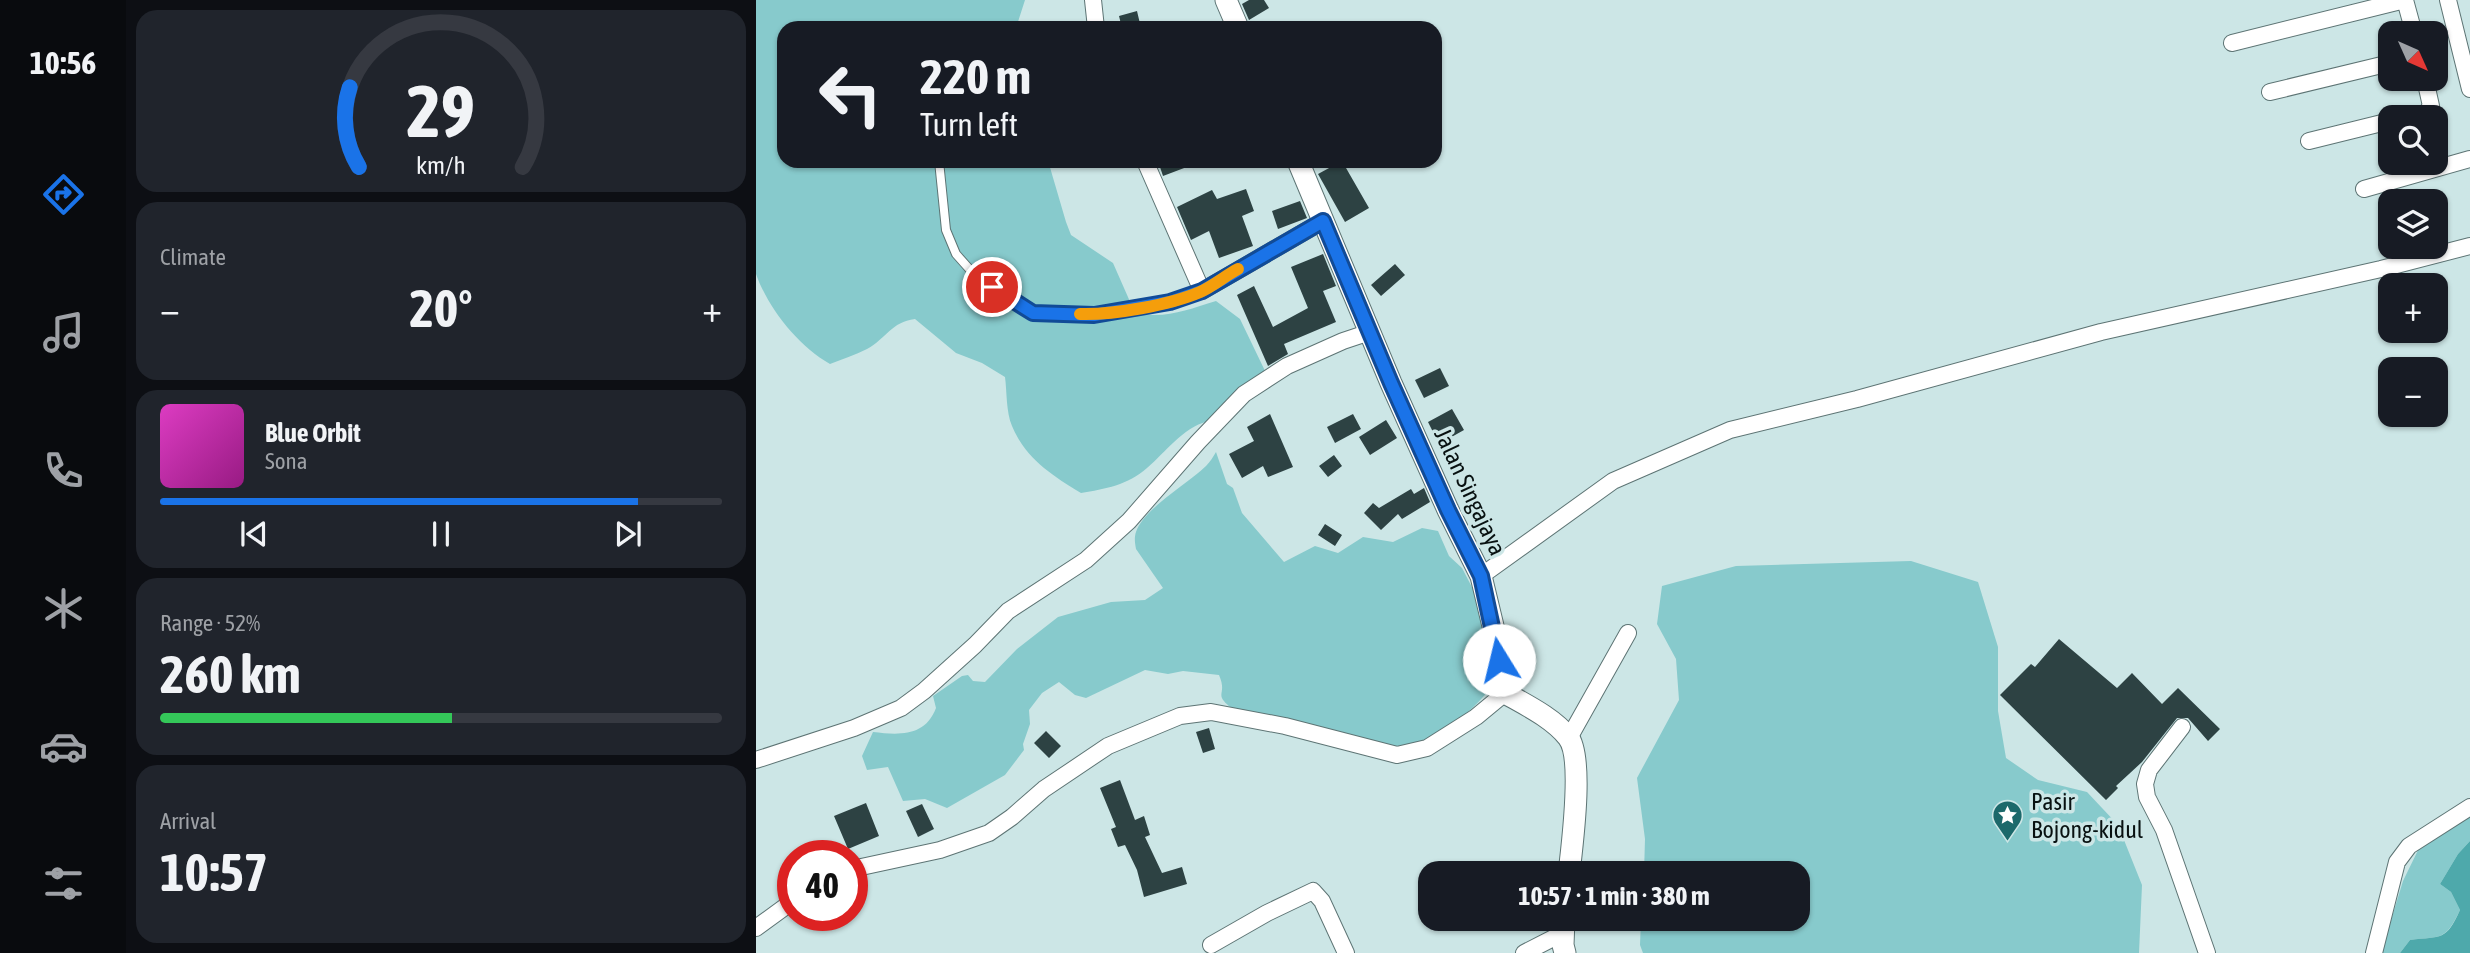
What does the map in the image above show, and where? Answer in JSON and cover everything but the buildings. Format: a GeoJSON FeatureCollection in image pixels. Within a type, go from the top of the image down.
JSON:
{"type":"FeatureCollection","features":[{"type":"Feature","properties":{"kind":"street"},"geometry":{"type":"LineString","coordinates":[[1093,0],[1095,21]]}},
{"type":"Feature","properties":{"kind":"street"},"geometry":{"type":"LineString","coordinates":[[1226,0],[1235,21]]}},
{"type":"Feature","properties":{"kind":"street"},"geometry":{"type":"LineString","coordinates":[[2232,43],[2405,0],[2411,21]]}},
{"type":"Feature","properties":{"kind":"street"},"geometry":{"type":"LineString","coordinates":[[2448,0],[2464,42],[2470,89]]}},
{"type":"Feature","properties":{"kind":"street"},"geometry":{"type":"LineString","coordinates":[[2270,92],[2378,66]]}},
{"type":"Feature","properties":{"kind":"street"},"geometry":{"type":"LineString","coordinates":[[2309,141],[2378,124]]}},
{"type":"Feature","properties":{"kind":"street"},"geometry":{"type":"LineString","coordinates":[[2364,189],[2470,159]]}},
{"type":"Feature","properties":{"kind":"street"},"geometry":{"type":"LineString","coordinates":[[1147,168],[1202,291],[1323,221]]}},
{"type":"Feature","properties":{"kind":"street","name":"Jalan Singajaya"},"geometry":{"type":"LineString","coordinates":[[1300,168],[1442,498],[1481,576],[1505,694]]}},
{"type":"Feature","properties":{"kind":"street"},"geometry":{"type":"LineString","coordinates":[[1481,576],[1613,481],[1730,430],[1857,399],[2101,332],[2381,269],[2470,246]]}},
{"type":"Feature","properties":{"kind":"street"},"geometry":{"type":"LineString","coordinates":[[756,760],[901,708],[975,645],[1008,611],[1086,560],[1129,521],[1244,394],[1287,366],[1370,332]]}},
{"type":"Feature","properties":{"kind":"street"},"geometry":{"type":"LineString","coordinates":[[1569,738],[1628,633]]}},
{"type":"Feature","properties":{"kind":"street"},"geometry":{"type":"LineString","coordinates":[[868,866],[940,850],[989,833],[1044,789],[1108,746],[1180,716],[1212,712],[1285,726],[1397,755],[1427,748],[1476,717],[1505,694],[1533,709],[1569,738],[1577,777],[1570,861]]}},
{"type":"Feature","properties":{"kind":"street"},"geometry":{"type":"LineString","coordinates":[[2182,727],[2149,770],[2145,784],[2147,797],[2164,830],[2207,953]]}},
{"type":"Feature","properties":{"kind":"street"},"geometry":{"type":"LineString","coordinates":[[2374,953],[2397,862],[2409,846],[2470,807]]}},
{"type":"Feature","properties":{"kind":"street"},"geometry":{"type":"LineString","coordinates":[[1210,945],[1313,891],[1322,901],[1340,951]]}},
{"type":"Feature","properties":{"kind":"street"},"geometry":{"type":"LineString","coordinates":[[756,928],[777,913]]}},
{"type":"Feature","properties":{"kind":"street"},"geometry":{"type":"LineString","coordinates":[[1524,953],[1564,935]]}},
{"type":"Feature","properties":{"kind":"lane"},"geometry":{"type":"LineString","coordinates":[[940,168],[946,230],[956,254],[972,272],[1033,313],[1094,315],[1170,302],[1202,291]]}},
{"type":"Feature","properties":{"kind":"shaded area"},"geometry":{"type":"Polygon","coordinates":[[[756,0],[1025,0],[1018,21],[777,21],[777,168],[1050,168],[1071,235],[1113,263],[1135,313],[1167,314],[1216,301],[1240,319],[1266,373],[1208,421],[1182,435],[1140,474],[1116,485],[1081,493],[1041,465],[1018,438],[1009,415],[1005,377],[982,363],[956,353],[915,319],[900,323],[867,349],[830,364],[807,347],[785,325],[768,300],[756,274],[756,0]]]}},
{"type":"Feature","properties":{"kind":"shaded area"},"geometry":{"type":"Polygon","coordinates":[[[1216,452],[1227,484],[1233,488],[1242,513],[1284,562],[1315,546],[1338,553],[1363,537],[1393,542],[1422,528],[1438,531],[1449,556],[1462,568],[1474,591],[1491,653],[1491,688],[1443,731],[1408,746],[1386,746],[1238,713],[1222,698],[1219,675],[1183,671],[1168,674],[1145,670],[1086,698],[1075,695],[1059,682],[1042,693],[1029,710],[1030,724],[1023,744],[1024,750],[1005,775],[947,808],[925,799],[903,801],[888,767],[867,770],[862,756],[873,732],[892,734],[918,729],[936,708],[933,696],[962,676],[968,675],[973,681],[985,682],[1017,649],[1058,617],[1111,602],[1145,600],[1163,588],[1136,549],[1136,532],[1148,514],[1206,466],[1216,452]]]}},
{"type":"Feature","properties":{"kind":"shaded area"},"geometry":{"type":"Polygon","coordinates":[[[1911,561],[1978,582],[1998,647],[1998,711],[2006,758],[2038,780],[2087,792],[2118,825],[2142,885],[2139,953],[1643,953],[1641,931],[1810,931],[1810,861],[1644,861],[1645,839],[1637,778],[1679,700],[1676,659],[1657,624],[1662,586],[1736,566],[1911,561]]]}},
{"type":"Feature","properties":{"kind":"shaded area"},"geometry":{"type":"Polygon","coordinates":[[[2470,816],[2470,841],[2458,854],[2440,884],[2451,892],[2460,910],[2450,927],[2436,937],[2410,940],[2400,953],[2381,953],[2403,881],[2422,842],[2470,816]]]}},
{"type":"Feature","properties":{"kind":"shaded area"},"geometry":{"type":"Polygon","coordinates":[[[2470,841],[2470,953],[2400,953],[2410,940],[2436,937],[2451,927],[2460,910],[2451,892],[2440,884],[2458,854],[2470,841]]]}},
{"type":"Feature","properties":{"kind":"slow traffic"},"geometry":{"type":"LineString","coordinates":[[1080,314],[1094,315],[1170,302],[1202,291],[1238,269]]}},
{"type":"Feature","properties":{"kind":"place","name":"Pasir Bojong-kidul"},"geometry":{"type":"Point","coordinates":[2008,843]}},
{"type":"Feature","properties":{"kind":"route"},"geometry":{"type":"LineString","coordinates":[[992,287],[1033,313],[1094,315],[1170,302],[1202,291],[1323,221],[1391,383],[1481,576],[1499,660]]}}]}
